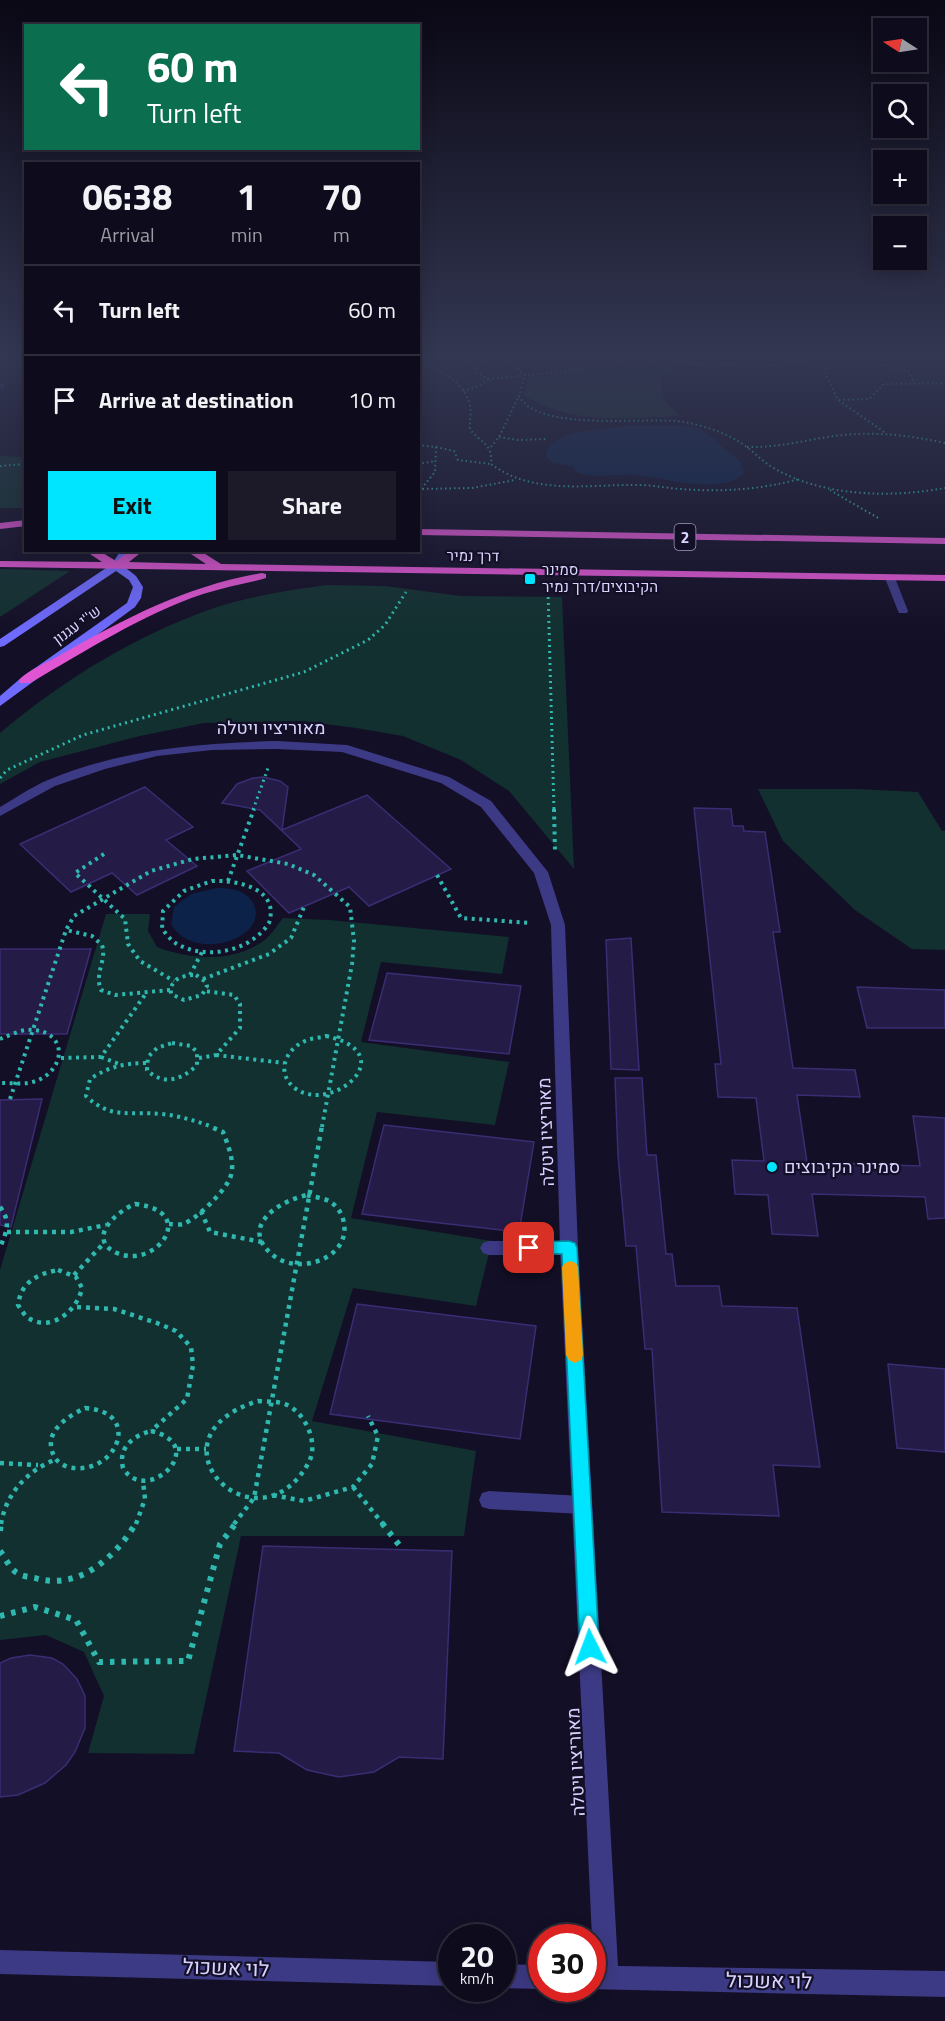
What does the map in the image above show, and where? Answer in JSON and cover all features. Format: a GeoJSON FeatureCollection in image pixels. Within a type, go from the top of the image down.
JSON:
{"type":"FeatureCollection","features":[{"type":"Feature","properties":{"kind":"highway"},"geometry":{"type":"LineString","coordinates":[[0,528],[24,523]]}},
{"type":"Feature","properties":{"kind":"highway"},"geometry":{"type":"LineString","coordinates":[[0,528],[24,530]]}},
{"type":"Feature","properties":{"kind":"highway","name":"דרך נמיר"},"geometry":{"type":"LineString","coordinates":[[421,532],[945,541]]}},
{"type":"Feature","properties":{"kind":"highway"},"geometry":{"type":"LineString","coordinates":[[92,552],[116,566],[136,552]]}},
{"type":"Feature","properties":{"kind":"highway"},"geometry":{"type":"LineString","coordinates":[[193,552],[207,561],[223,567]]}},
{"type":"Feature","properties":{"kind":"highway","name":"דרך נמיר"},"geometry":{"type":"LineString","coordinates":[[0,564],[945,578]]}},
{"type":"Feature","properties":{"kind":"highway"},"geometry":{"type":"LineString","coordinates":[[26,680],[176,599],[230,581],[312,569]]}},
{"type":"Feature","properties":{"kind":"main road","name":"ש''י עגנון"},"geometry":{"type":"LineString","coordinates":[[0,644],[116,566],[125,552]]}},
{"type":"Feature","properties":{"kind":"main road","name":"ש''י עגנון"},"geometry":{"type":"LineString","coordinates":[[0,702],[26,680],[137,598],[138,586],[133,578],[116,566]]}},
{"type":"Feature","properties":{"kind":"street"},"geometry":{"type":"LineString","coordinates":[[890,578],[903,611]]}},
{"type":"Feature","properties":{"kind":"street","name":"מאוריציו ויטלה"},"geometry":{"type":"LineString","coordinates":[[5,809],[51,783],[101,765],[158,752],[213,746],[276,745],[343,748],[396,762],[445,780],[486,804],[541,873],[558,925],[597,1924]]}},
{"type":"Feature","properties":{"kind":"street"},"geometry":{"type":"LineString","coordinates":[[489,1248],[569,1248]]}},
{"type":"Feature","properties":{"kind":"street"},"geometry":{"type":"LineString","coordinates":[[489,1500],[582,1505]]}},
{"type":"Feature","properties":{"kind":"street","name":"לוי אשכול"},"geometry":{"type":"LineString","coordinates":[[0,1962],[438,1974]]}},
{"type":"Feature","properties":{"kind":"street","name":"לוי אשכול"},"geometry":{"type":"LineString","coordinates":[[606,1978],[945,1984]]}},
{"type":"Feature","properties":{"kind":"path"},"geometry":{"type":"LineString","coordinates":[[420,489],[435,472],[436,448]]}},
{"type":"Feature","properties":{"kind":"path"},"geometry":{"type":"LineString","coordinates":[[447,448],[454,451],[458,460],[491,464],[499,473],[515,480],[543,484],[643,485],[704,490],[753,488],[799,479]]}},
{"type":"Feature","properties":{"kind":"path"},"geometry":{"type":"LineString","coordinates":[[491,448],[493,454],[491,464]]}},
{"type":"Feature","properties":{"kind":"path"},"geometry":{"type":"LineString","coordinates":[[748,448],[762,461],[799,479],[826,487],[899,494],[945,488]]}},
{"type":"Feature","properties":{"kind":"path"},"geometry":{"type":"LineString","coordinates":[[420,464],[435,460]]}},
{"type":"Feature","properties":{"kind":"path"},"geometry":{"type":"LineString","coordinates":[[0,466],[24,464]]}},
{"type":"Feature","properties":{"kind":"path"},"geometry":{"type":"LineString","coordinates":[[420,489],[472,488],[515,480]]}},
{"type":"Feature","properties":{"kind":"path"},"geometry":{"type":"LineString","coordinates":[[826,487],[861,508]]}},
{"type":"Feature","properties":{"kind":"path"},"geometry":{"type":"LineString","coordinates":[[548,573],[555,853]]}},
{"type":"Feature","properties":{"kind":"path"},"geometry":{"type":"LineString","coordinates":[[0,778],[7,770],[84,735],[304,672],[340,656],[368,640],[385,625],[398,608],[410,583]]}},
{"type":"Feature","properties":{"kind":"path"},"geometry":{"type":"LineString","coordinates":[[228,881],[276,745]]}},
{"type":"Feature","properties":{"kind":"path"},"geometry":{"type":"LineString","coordinates":[[104,854],[75,873],[125,919],[128,944],[140,961],[174,981]]}},
{"type":"Feature","properties":{"kind":"path"},"geometry":{"type":"LineString","coordinates":[[0,1617],[35,1607],[76,1620],[99,1662],[188,1660],[220,1544],[254,1498],[354,952],[350,907],[314,875],[266,858],[237,855],[193,859],[151,871],[103,898],[74,916],[66,930],[10,1100]]}},
{"type":"Feature","properties":{"kind":"path"},"geometry":{"type":"LineString","coordinates":[[437,875],[461,918],[558,925]]}},
{"type":"Feature","properties":{"kind":"path"},"geometry":{"type":"LineString","coordinates":[[228,881],[247,884],[265,895],[271,912],[268,924],[256,938],[240,946],[202,952],[175,944],[162,929],[163,911],[178,893],[194,886],[228,881]]}},
{"type":"Feature","properties":{"kind":"path"},"geometry":{"type":"LineString","coordinates":[[170,990],[174,981],[190,975],[203,979],[269,954],[291,939],[304,907]]}},
{"type":"Feature","properties":{"kind":"path"},"geometry":{"type":"LineString","coordinates":[[66,930],[87,933],[96,938],[104,955],[96,972],[96,980],[101,990],[115,995],[170,990]]}},
{"type":"Feature","properties":{"kind":"path"},"geometry":{"type":"LineString","coordinates":[[190,975],[202,952]]}},
{"type":"Feature","properties":{"kind":"path"},"geometry":{"type":"LineString","coordinates":[[170,990],[177,998],[184,1000],[197,998],[207,986],[203,979]]}},
{"type":"Feature","properties":{"kind":"path"},"geometry":{"type":"LineString","coordinates":[[101,1057],[147,991]]}},
{"type":"Feature","properties":{"kind":"path"},"geometry":{"type":"LineString","coordinates":[[205,991],[234,995],[240,1004],[240,1028],[216,1055]]}},
{"type":"Feature","properties":{"kind":"path"},"geometry":{"type":"LineString","coordinates":[[0,1039],[19,1031],[47,1032],[60,1044],[61,1058],[47,1075],[35,1081],[14,1085],[0,1083]]}},
{"type":"Feature","properties":{"kind":"path"},"geometry":{"type":"LineString","coordinates":[[326,1036],[351,1043],[361,1054],[362,1066],[358,1076],[346,1088],[309,1093],[297,1089],[284,1077],[284,1063],[287,1054],[303,1040],[326,1036]]}},
{"type":"Feature","properties":{"kind":"path"},"geometry":{"type":"LineString","coordinates":[[172,1043],[191,1046],[199,1058],[192,1072],[177,1080],[168,1081],[152,1076],[146,1063],[148,1057],[157,1048],[172,1043]]}},
{"type":"Feature","properties":{"kind":"path"},"geometry":{"type":"LineString","coordinates":[[199,1058],[216,1055],[284,1063]]}},
{"type":"Feature","properties":{"kind":"path"},"geometry":{"type":"LineString","coordinates":[[61,1058],[101,1057],[122,1065]]}},
{"type":"Feature","properties":{"kind":"path"},"geometry":{"type":"LineString","coordinates":[[146,1063],[111,1066],[90,1079],[86,1096],[97,1107],[115,1114],[142,1113],[189,1118],[207,1124],[223,1132],[231,1152],[231,1177],[210,1204],[183,1224],[169,1224]]}},
{"type":"Feature","properties":{"kind":"path"},"geometry":{"type":"LineString","coordinates":[[309,1196],[329,1201],[339,1209],[346,1225],[345,1237],[332,1254],[318,1262],[296,1266],[269,1254],[260,1234],[262,1222],[277,1205],[292,1197],[309,1196]]}},
{"type":"Feature","properties":{"kind":"path"},"geometry":{"type":"LineString","coordinates":[[144,1204],[157,1207],[166,1215],[169,1224],[167,1235],[161,1244],[134,1256],[113,1251],[105,1242],[103,1233],[106,1225],[124,1207],[144,1204]]}},
{"type":"Feature","properties":{"kind":"path"},"geometry":{"type":"LineString","coordinates":[[0,1207],[5,1212],[8,1223],[7,1232],[0,1247]]}},
{"type":"Feature","properties":{"kind":"path"},"geometry":{"type":"LineString","coordinates":[[201,1211],[210,1232],[262,1242]]}},
{"type":"Feature","properties":{"kind":"path"},"geometry":{"type":"LineString","coordinates":[[7,1232],[72,1232],[106,1225]]}},
{"type":"Feature","properties":{"kind":"path"},"geometry":{"type":"LineString","coordinates":[[74,1275],[105,1242]]}},
{"type":"Feature","properties":{"kind":"path"},"geometry":{"type":"LineString","coordinates":[[58,1270],[74,1275],[82,1288],[82,1297],[77,1306],[63,1317],[50,1322],[39,1322],[28,1318],[18,1305],[22,1288],[39,1274],[58,1270]]}},
{"type":"Feature","properties":{"kind":"path"},"geometry":{"type":"LineString","coordinates":[[77,1306],[114,1310],[157,1323],[176,1331],[191,1347],[194,1365],[188,1399],[151,1431]]}},
{"type":"Feature","properties":{"kind":"path"},"geometry":{"type":"LineString","coordinates":[[258,1401],[284,1404],[298,1412],[311,1430],[314,1446],[312,1457],[304,1473],[290,1486],[272,1495],[254,1498],[241,1497],[225,1489],[211,1474],[206,1449],[215,1427],[234,1410],[258,1401]]}},
{"type":"Feature","properties":{"kind":"path"},"geometry":{"type":"LineString","coordinates":[[85,1408],[98,1408],[112,1415],[118,1423],[117,1444],[102,1462],[85,1469],[63,1466],[54,1460],[49,1442],[59,1421],[73,1412],[85,1408]]}},
{"type":"Feature","properties":{"kind":"path"},"geometry":{"type":"LineString","coordinates":[[272,1495],[304,1501],[352,1487],[372,1464],[378,1436],[368,1416]]}},
{"type":"Feature","properties":{"kind":"path"},"geometry":{"type":"LineString","coordinates":[[151,1431],[160,1431],[168,1435],[177,1449],[173,1466],[162,1476],[143,1481],[127,1474],[122,1466],[124,1448],[138,1434],[151,1431]]}},
{"type":"Feature","properties":{"kind":"path"},"geometry":{"type":"LineString","coordinates":[[117,1444],[124,1448]]}},
{"type":"Feature","properties":{"kind":"path"},"geometry":{"type":"LineString","coordinates":[[177,1449],[206,1449]]}},
{"type":"Feature","properties":{"kind":"path"},"geometry":{"type":"LineString","coordinates":[[0,1463],[38,1465],[54,1460]]}},
{"type":"Feature","properties":{"kind":"path"},"geometry":{"type":"LineString","coordinates":[[0,1531],[1,1518],[15,1488],[38,1465]]}},
{"type":"Feature","properties":{"kind":"path"},"geometry":{"type":"LineString","coordinates":[[0,1551],[16,1573],[51,1583],[69,1581],[93,1569],[125,1542],[137,1522],[145,1499],[143,1481]]}},
{"type":"Feature","properties":{"kind":"path"},"geometry":{"type":"LineString","coordinates":[[352,1487],[403,1550]]}},
{"type":"Feature","properties":{"kind":"green space"},"geometry":{"type":"Polygon","coordinates":[[[0,456],[24,457],[24,508],[0,508],[0,456]]]}},
{"type":"Feature","properties":{"kind":"green space"},"geometry":{"type":"Polygon","coordinates":[[[0,569],[70,571],[0,617],[0,569]]]}},
{"type":"Feature","properties":{"kind":"green space"},"geometry":{"type":"Polygon","coordinates":[[[327,585],[385,586],[461,596],[562,597],[574,869],[509,791],[461,760],[403,736],[356,728],[302,721],[204,723],[140,736],[40,762],[0,784],[0,733],[49,695],[101,661],[157,631],[214,608],[270,594],[327,585]]]}},
{"type":"Feature","properties":{"kind":"green space"},"geometry":{"type":"Polygon","coordinates":[[[758,789],[856,789],[918,792],[942,831],[945,831],[945,950],[912,949],[855,910],[783,841],[758,789]]]}},
{"type":"Feature","properties":{"kind":"green space"},"geometry":{"type":"Polygon","coordinates":[[[106,914],[150,914],[148,931],[157,947],[198,957],[226,956],[253,947],[268,938],[283,918],[329,920],[509,937],[502,974],[381,962],[361,1042],[509,1062],[495,1125],[377,1112],[351,1218],[492,1241],[476,1306],[353,1288],[312,1421],[476,1451],[464,1536],[241,1536],[194,1754],[88,1753],[104,1696],[84,1652],[46,1635],[0,1640],[0,1270],[106,914]]]}},
{"type":"Feature","properties":{"kind":"water"},"geometry":{"type":"Polygon","coordinates":[[[549,448],[724,448],[741,462],[744,473],[734,480],[721,484],[690,483],[631,475],[590,475],[576,472],[574,467],[551,462],[546,456],[549,448]]]}},
{"type":"Feature","properties":{"kind":"water"},"geometry":{"type":"Polygon","coordinates":[[[216,888],[236,890],[250,899],[256,910],[251,927],[237,938],[217,944],[195,942],[177,933],[171,924],[174,907],[191,894],[216,888]]]}},
{"type":"Feature","properties":{"kind":"building"},"geometry":{"type":"Polygon","coordinates":[[[263,777],[280,781],[288,787],[282,830],[367,795],[451,869],[369,906],[349,887],[289,913],[247,871],[301,849],[260,810],[222,803],[237,784],[263,777]]]}},
{"type":"Feature","properties":{"kind":"building"},"geometry":{"type":"Polygon","coordinates":[[[145,787],[193,827],[166,840],[197,866],[137,895],[112,873],[71,892],[20,844],[145,787]]]}},
{"type":"Feature","properties":{"kind":"building"},"geometry":{"type":"Polygon","coordinates":[[[694,808],[731,809],[733,826],[743,826],[744,831],[765,832],[780,932],[773,932],[793,1068],[855,1070],[860,1097],[797,1095],[807,1162],[920,1166],[913,1116],[945,1118],[945,1218],[928,1219],[925,1197],[812,1194],[818,1236],[772,1234],[768,1195],[735,1194],[732,1160],[764,1161],[756,1098],[718,1097],[715,1064],[721,1064],[694,808]]]}},
{"type":"Feature","properties":{"kind":"building"},"geometry":{"type":"Polygon","coordinates":[[[631,938],[639,1070],[611,1069],[606,940],[631,938]]]}},
{"type":"Feature","properties":{"kind":"building"},"geometry":{"type":"Polygon","coordinates":[[[0,949],[91,949],[67,1034],[0,1034],[0,949]]]}},
{"type":"Feature","properties":{"kind":"building"},"geometry":{"type":"Polygon","coordinates":[[[387,973],[521,986],[509,1054],[369,1040],[387,973]]]}},
{"type":"Feature","properties":{"kind":"building"},"geometry":{"type":"Polygon","coordinates":[[[857,987],[945,990],[945,1028],[867,1028],[857,987]]]}},
{"type":"Feature","properties":{"kind":"building"},"geometry":{"type":"Polygon","coordinates":[[[615,1078],[642,1078],[647,1155],[656,1155],[666,1254],[672,1254],[676,1286],[719,1286],[722,1306],[797,1308],[820,1467],[773,1465],[779,1516],[662,1512],[652,1349],[645,1349],[636,1246],[626,1246],[618,1155],[615,1078]]]}},
{"type":"Feature","properties":{"kind":"building"},"geometry":{"type":"Polygon","coordinates":[[[42,1099],[11,1227],[0,1225],[0,1100],[42,1099]]]}},
{"type":"Feature","properties":{"kind":"building"},"geometry":{"type":"Polygon","coordinates":[[[384,1125],[534,1142],[519,1232],[362,1214],[384,1125]]]}},
{"type":"Feature","properties":{"kind":"building"},"geometry":{"type":"Polygon","coordinates":[[[357,1304],[536,1326],[520,1439],[330,1414],[357,1304]]]}},
{"type":"Feature","properties":{"kind":"building"},"geometry":{"type":"Polygon","coordinates":[[[888,1364],[945,1369],[945,1452],[897,1448],[888,1364]]]}},
{"type":"Feature","properties":{"kind":"building"},"geometry":{"type":"Polygon","coordinates":[[[263,1546],[452,1551],[443,1759],[399,1757],[374,1772],[339,1777],[307,1770],[279,1753],[234,1751],[263,1546]]]}},
{"type":"Feature","properties":{"kind":"building"},"geometry":{"type":"Polygon","coordinates":[[[30,1655],[52,1658],[63,1664],[77,1679],[85,1696],[85,1728],[75,1752],[66,1765],[45,1783],[18,1795],[0,1797],[0,1663],[11,1658],[30,1655]]]}},
{"type":"Feature","properties":{"kind":"slow traffic"},"geometry":{"type":"LineString","coordinates":[[570,1267],[575,1355]]}},
{"type":"Feature","properties":{"kind":"place","name":"סמינר הקיבוצים/דרך נמיר"},"geometry":{"type":"Point","coordinates":[530,579]}},
{"type":"Feature","properties":{"kind":"place","name":"סמינר הקיבוצים"},"geometry":{"type":"Point","coordinates":[772,1167]}},
{"type":"Feature","properties":{"kind":"route"},"geometry":{"type":"LineString","coordinates":[[529,1248],[569,1248],[590,1647]]}}]}
